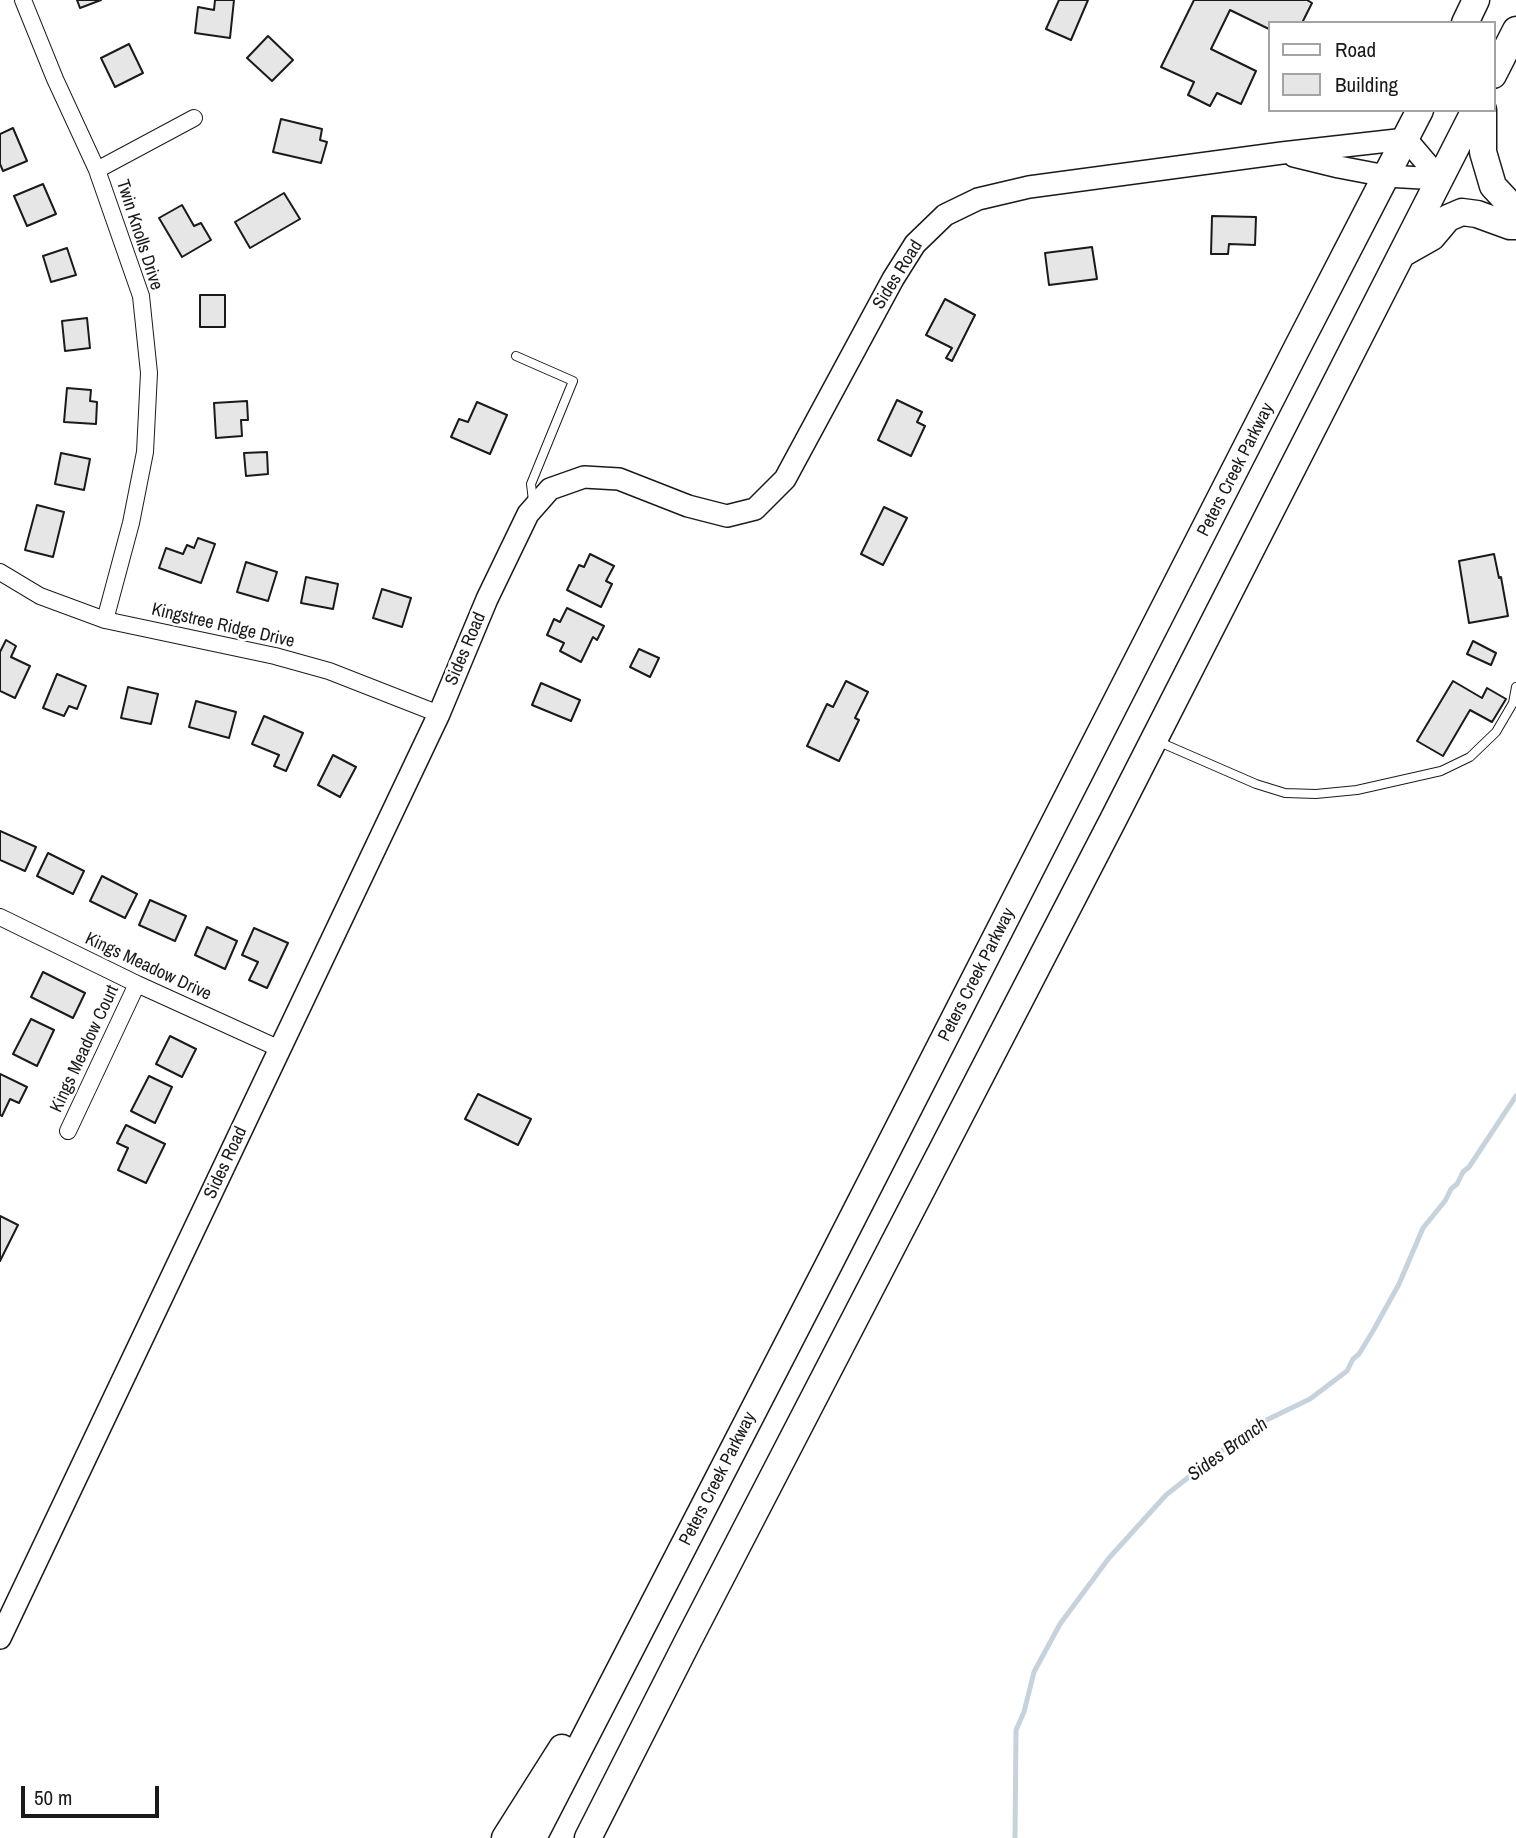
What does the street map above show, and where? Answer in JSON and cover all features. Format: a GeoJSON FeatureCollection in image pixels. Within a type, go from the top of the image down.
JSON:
{"type":"FeatureCollection","features":[{"type":"Feature","properties":{"kind":"main road"},"geometry":{"type":"LineString","coordinates":[[1466,21],[1476,0]]}},
{"type":"Feature","properties":{"kind":"main road"},"geometry":{"type":"LineString","coordinates":[[1495,71],[1516,30]]}},
{"type":"Feature","properties":{"kind":"main road","name":"Peters Creek Parkway"},"geometry":{"type":"LineString","coordinates":[[533,1838],[1419,112]]}},
{"type":"Feature","properties":{"kind":"main road"},"geometry":{"type":"LineString","coordinates":[[588,1838],[1154,740],[1474,112]]}},
{"type":"Feature","properties":{"kind":"main road"},"geometry":{"type":"LineString","coordinates":[[1483,112],[1483,152],[1493,186],[1516,211]]}},
{"type":"Feature","properties":{"kind":"main road"},"geometry":{"type":"LineString","coordinates":[[1402,254],[1432,237],[1448,218],[1462,212],[1516,226]]}},
{"type":"Feature","properties":{"kind":"main road"},"geometry":{"type":"LineString","coordinates":[[609,1838],[688,1641]]}},
{"type":"Feature","properties":{"kind":"main road"},"geometry":{"type":"LineString","coordinates":[[505,1838],[630,1648]]}},
{"type":"Feature","properties":{"kind":"street","name":"Twin Knolls Drive"},"geometry":{"type":"LineString","coordinates":[[23,0],[55,79],[97,170],[141,296],[149,373],[145,452],[131,523],[105,620]]}},
{"type":"Feature","properties":{"kind":"street"},"geometry":{"type":"LineString","coordinates":[[97,170],[194,118]]}},
{"type":"Feature","properties":{"kind":"street"},"geometry":{"type":"LineString","coordinates":[[1406,139],[1440,179]]}},
{"type":"Feature","properties":{"kind":"street","name":"Sides Road"},"geometry":{"type":"LineString","coordinates":[[0,1638],[439,714],[487,599],[528,514],[550,489],[584,477],[619,479],[688,506],[727,516],[755,509],[785,479],[892,279],[915,244],[945,215],[978,199],[1030,187],[1406,139]]}},
{"type":"Feature","properties":{"kind":"street","name":"Sides Road"},"geometry":{"type":"LineString","coordinates":[[1282,153],[1386,176],[1440,179]]}},
{"type":"Feature","properties":{"kind":"street","name":"Kingstree Ridge Drive"},"geometry":{"type":"LineString","coordinates":[[0,572],[40,596],[105,620],[275,656],[329,671],[439,714]]}},
{"type":"Feature","properties":{"kind":"street","name":"Kings Meadow Drive"},"geometry":{"type":"LineString","coordinates":[[0,917],[137,984],[280,1049]]}},
{"type":"Feature","properties":{"kind":"street","name":"Kings Meadow Court"},"geometry":{"type":"LineString","coordinates":[[68,1131],[137,984]]}},
{"type":"Feature","properties":{"kind":"lane"},"geometry":{"type":"LineString","coordinates":[[516,356],[573,381],[531,484],[534,507]]}},
{"type":"Feature","properties":{"kind":"lane"},"geometry":{"type":"LineString","coordinates":[[1154,740],[1256,784],[1285,793],[1316,794],[1357,790],[1441,771],[1470,757],[1496,732],[1513,703],[1516,687]]}},
{"type":"Feature","properties":{"kind":"building"},"geometry":{"type":"Polygon","coordinates":[[[77,0],[101,0],[80,8],[77,0]]]}},
{"type":"Feature","properties":{"kind":"building"},"geometry":{"type":"Polygon","coordinates":[[[215,0],[234,0],[230,38],[195,33],[198,7],[214,10],[215,0]]]}},
{"type":"Feature","properties":{"kind":"building"},"geometry":{"type":"Polygon","coordinates":[[[1059,0],[1088,0],[1071,40],[1046,29],[1059,0]]]}},
{"type":"Feature","properties":{"kind":"building"},"geometry":{"type":"Polygon","coordinates":[[[1194,0],[1307,0],[1312,3],[1303,21],[1268,21],[1268,29],[1230,10],[1211,49],[1256,71],[1241,104],[1217,93],[1210,106],[1188,95],[1194,82],[1161,67],[1194,0]]]}},
{"type":"Feature","properties":{"kind":"building"},"geometry":{"type":"Polygon","coordinates":[[[268,36],[293,60],[272,81],[247,58],[268,36]]]}},
{"type":"Feature","properties":{"kind":"building"},"geometry":{"type":"Polygon","coordinates":[[[129,44],[143,73],[115,87],[101,58],[129,44]]]}},
{"type":"Feature","properties":{"kind":"building"},"geometry":{"type":"Polygon","coordinates":[[[281,119],[322,129],[320,140],[327,142],[321,163],[273,152],[281,119]]]}},
{"type":"Feature","properties":{"kind":"building"},"geometry":{"type":"Polygon","coordinates":[[[13,128],[27,161],[3,171],[0,164],[0,134],[13,128]]]}},
{"type":"Feature","properties":{"kind":"building"},"geometry":{"type":"Polygon","coordinates":[[[43,184],[56,214],[27,226],[14,196],[43,184]]]}},
{"type":"Feature","properties":{"kind":"building"},"geometry":{"type":"Polygon","coordinates":[[[284,193],[300,219],[250,248],[235,222],[284,193]]]}},
{"type":"Feature","properties":{"kind":"building"},"geometry":{"type":"Polygon","coordinates":[[[182,205],[194,226],[201,223],[211,240],[182,257],[159,218],[182,205]]]}},
{"type":"Feature","properties":{"kind":"building"},"geometry":{"type":"Polygon","coordinates":[[[1212,216],[1256,217],[1255,245],[1229,244],[1228,254],[1211,254],[1212,216]]]}},
{"type":"Feature","properties":{"kind":"building"},"geometry":{"type":"Polygon","coordinates":[[[1092,247],[1097,279],[1049,285],[1045,253],[1092,247]]]}},
{"type":"Feature","properties":{"kind":"building"},"geometry":{"type":"Polygon","coordinates":[[[67,248],[76,275],[51,282],[43,256],[67,248]]]}},
{"type":"Feature","properties":{"kind":"building"},"geometry":{"type":"Polygon","coordinates":[[[200,295],[225,295],[225,327],[200,327],[200,295]]]}},
{"type":"Feature","properties":{"kind":"building"},"geometry":{"type":"Polygon","coordinates":[[[945,299],[975,315],[952,361],[946,358],[952,348],[926,335],[945,299]]]}},
{"type":"Feature","properties":{"kind":"building"},"geometry":{"type":"Polygon","coordinates":[[[87,318],[90,348],[65,351],[62,321],[87,318]]]}},
{"type":"Feature","properties":{"kind":"building"},"geometry":{"type":"Polygon","coordinates":[[[67,388],[91,390],[90,401],[97,402],[96,424],[64,422],[67,388]]]}},
{"type":"Feature","properties":{"kind":"building"},"geometry":{"type":"Polygon","coordinates":[[[897,400],[922,412],[917,422],[925,426],[911,456],[878,440],[897,400]]]}},
{"type":"Feature","properties":{"kind":"building"},"geometry":{"type":"Polygon","coordinates":[[[247,401],[248,420],[241,420],[242,436],[216,438],[214,403],[247,401]]]}},
{"type":"Feature","properties":{"kind":"building"},"geometry":{"type":"Polygon","coordinates":[[[477,402],[507,415],[490,454],[451,437],[459,419],[468,422],[477,402]]]}},
{"type":"Feature","properties":{"kind":"building"},"geometry":{"type":"Polygon","coordinates":[[[267,452],[268,474],[246,476],[244,453],[267,452]]]}},
{"type":"Feature","properties":{"kind":"building"},"geometry":{"type":"Polygon","coordinates":[[[61,453],[90,459],[84,490],[55,484],[61,453]]]}},
{"type":"Feature","properties":{"kind":"building"},"geometry":{"type":"Polygon","coordinates":[[[37,505],[64,512],[53,557],[25,550],[37,505]]]}},
{"type":"Feature","properties":{"kind":"building"},"geometry":{"type":"Polygon","coordinates":[[[884,507],[907,518],[883,565],[861,554],[884,507]]]}},
{"type":"Feature","properties":{"kind":"building"},"geometry":{"type":"Polygon","coordinates":[[[198,538],[215,544],[201,583],[159,568],[166,548],[183,554],[187,545],[194,548],[198,538]]]}},
{"type":"Feature","properties":{"kind":"building"},"geometry":{"type":"Polygon","coordinates":[[[590,554],[614,566],[606,581],[612,584],[601,607],[567,590],[579,565],[584,567],[590,554]]]}},
{"type":"Feature","properties":{"kind":"building"},"geometry":{"type":"Polygon","coordinates":[[[1494,554],[1508,616],[1469,623],[1459,561],[1494,554]]]}},
{"type":"Feature","properties":{"kind":"building"},"geometry":{"type":"Polygon","coordinates":[[[246,562],[277,572],[268,601],[237,592],[246,562]]]}},
{"type":"Feature","properties":{"kind":"building"},"geometry":{"type":"Polygon","coordinates":[[[306,577],[338,584],[333,609],[301,603],[306,577]]]}},
{"type":"Feature","properties":{"kind":"building"},"geometry":{"type":"Polygon","coordinates":[[[382,589],[411,598],[402,627],[373,618],[382,589]]]}},
{"type":"Feature","properties":{"kind":"building"},"geometry":{"type":"Polygon","coordinates":[[[567,608],[604,626],[597,640],[593,637],[581,662],[560,651],[564,643],[547,635],[554,619],[560,622],[567,608]]]}},
{"type":"Feature","properties":{"kind":"building"},"geometry":{"type":"Polygon","coordinates":[[[6,640],[16,646],[11,657],[30,666],[15,698],[0,691],[0,652],[6,640]]]}},
{"type":"Feature","properties":{"kind":"building"},"geometry":{"type":"Polygon","coordinates":[[[1473,641],[1496,653],[1491,665],[1467,654],[1473,641]]]}},
{"type":"Feature","properties":{"kind":"building"},"geometry":{"type":"Polygon","coordinates":[[[639,649],[659,658],[650,677],[630,667],[639,649]]]}},
{"type":"Feature","properties":{"kind":"building"},"geometry":{"type":"Polygon","coordinates":[[[57,674],[86,686],[77,709],[69,706],[64,716],[43,708],[57,674]]]}},
{"type":"Feature","properties":{"kind":"building"},"geometry":{"type":"Polygon","coordinates":[[[846,681],[868,692],[855,718],[859,720],[839,761],[807,746],[827,704],[833,707],[846,681]]]}},
{"type":"Feature","properties":{"kind":"building"},"geometry":{"type":"Polygon","coordinates":[[[1453,681],[1482,698],[1487,688],[1506,699],[1492,722],[1470,710],[1443,756],[1417,741],[1453,681]]]}},
{"type":"Feature","properties":{"kind":"building"},"geometry":{"type":"Polygon","coordinates":[[[541,683],[580,700],[571,721],[532,705],[541,683]]]}},
{"type":"Feature","properties":{"kind":"building"},"geometry":{"type":"Polygon","coordinates":[[[128,687],[158,694],[151,724],[121,718],[128,687]]]}},
{"type":"Feature","properties":{"kind":"building"},"geometry":{"type":"Polygon","coordinates":[[[196,701],[236,712],[229,738],[189,727],[196,701]]]}},
{"type":"Feature","properties":{"kind":"building"},"geometry":{"type":"Polygon","coordinates":[[[264,716],[303,733],[286,771],[274,766],[279,755],[252,744],[264,716]]]}},
{"type":"Feature","properties":{"kind":"building"},"geometry":{"type":"Polygon","coordinates":[[[333,755],[356,767],[340,797],[318,785],[333,755]]]}},
{"type":"Feature","properties":{"kind":"building"},"geometry":{"type":"Polygon","coordinates":[[[0,831],[36,847],[25,871],[0,860],[0,831]]]}},
{"type":"Feature","properties":{"kind":"building"},"geometry":{"type":"Polygon","coordinates":[[[48,853],[84,871],[73,894],[37,876],[48,853]]]}},
{"type":"Feature","properties":{"kind":"building"},"geometry":{"type":"Polygon","coordinates":[[[102,876],[137,894],[125,918],[90,901],[102,876]]]}},
{"type":"Feature","properties":{"kind":"building"},"geometry":{"type":"Polygon","coordinates":[[[150,900],[186,916],[175,941],[139,925],[150,900]]]}},
{"type":"Feature","properties":{"kind":"building"},"geometry":{"type":"Polygon","coordinates":[[[207,927],[237,941],[225,969],[195,955],[207,927]]]}},
{"type":"Feature","properties":{"kind":"building"},"geometry":{"type":"Polygon","coordinates":[[[254,928],[288,943],[267,988],[249,980],[258,962],[242,955],[254,928]]]}},
{"type":"Feature","properties":{"kind":"building"},"geometry":{"type":"Polygon","coordinates":[[[43,972],[85,993],[73,1018],[31,997],[43,972]]]}},
{"type":"Feature","properties":{"kind":"building"},"geometry":{"type":"Polygon","coordinates":[[[31,1019],[54,1030],[37,1066],[13,1054],[31,1019]]]}},
{"type":"Feature","properties":{"kind":"building"},"geometry":{"type":"Polygon","coordinates":[[[170,1036],[196,1049],[182,1077],[156,1064],[170,1036]]]}},
{"type":"Feature","properties":{"kind":"building"},"geometry":{"type":"Polygon","coordinates":[[[0,1074],[27,1087],[19,1103],[10,1099],[2,1116],[0,1115],[0,1074]]]}},
{"type":"Feature","properties":{"kind":"building"},"geometry":{"type":"Polygon","coordinates":[[[149,1076],[172,1087],[155,1123],[131,1111],[149,1076]]]}},
{"type":"Feature","properties":{"kind":"building"},"geometry":{"type":"Polygon","coordinates":[[[478,1094],[531,1119],[518,1145],[465,1119],[478,1094]]]}},
{"type":"Feature","properties":{"kind":"building"},"geometry":{"type":"Polygon","coordinates":[[[126,1125],[165,1144],[146,1183],[118,1170],[128,1148],[117,1143],[126,1125]]]}},
{"type":"Feature","properties":{"kind":"building"},"geometry":{"type":"Polygon","coordinates":[[[0,1216],[18,1225],[0,1261],[0,1216]]]}},
{"type":"Feature","properties":{"kind":"waterway","name":"Sides Branch"},"geometry":{"type":"LineString","coordinates":[[1015,1838],[1016,1730],[1024,1712],[1034,1672],[1060,1624],[1109,1558],[1166,1495],[1252,1427],[1310,1399],[1347,1371],[1399,1284],[1423,1228],[1469,1167],[1516,1096]]}}]}
